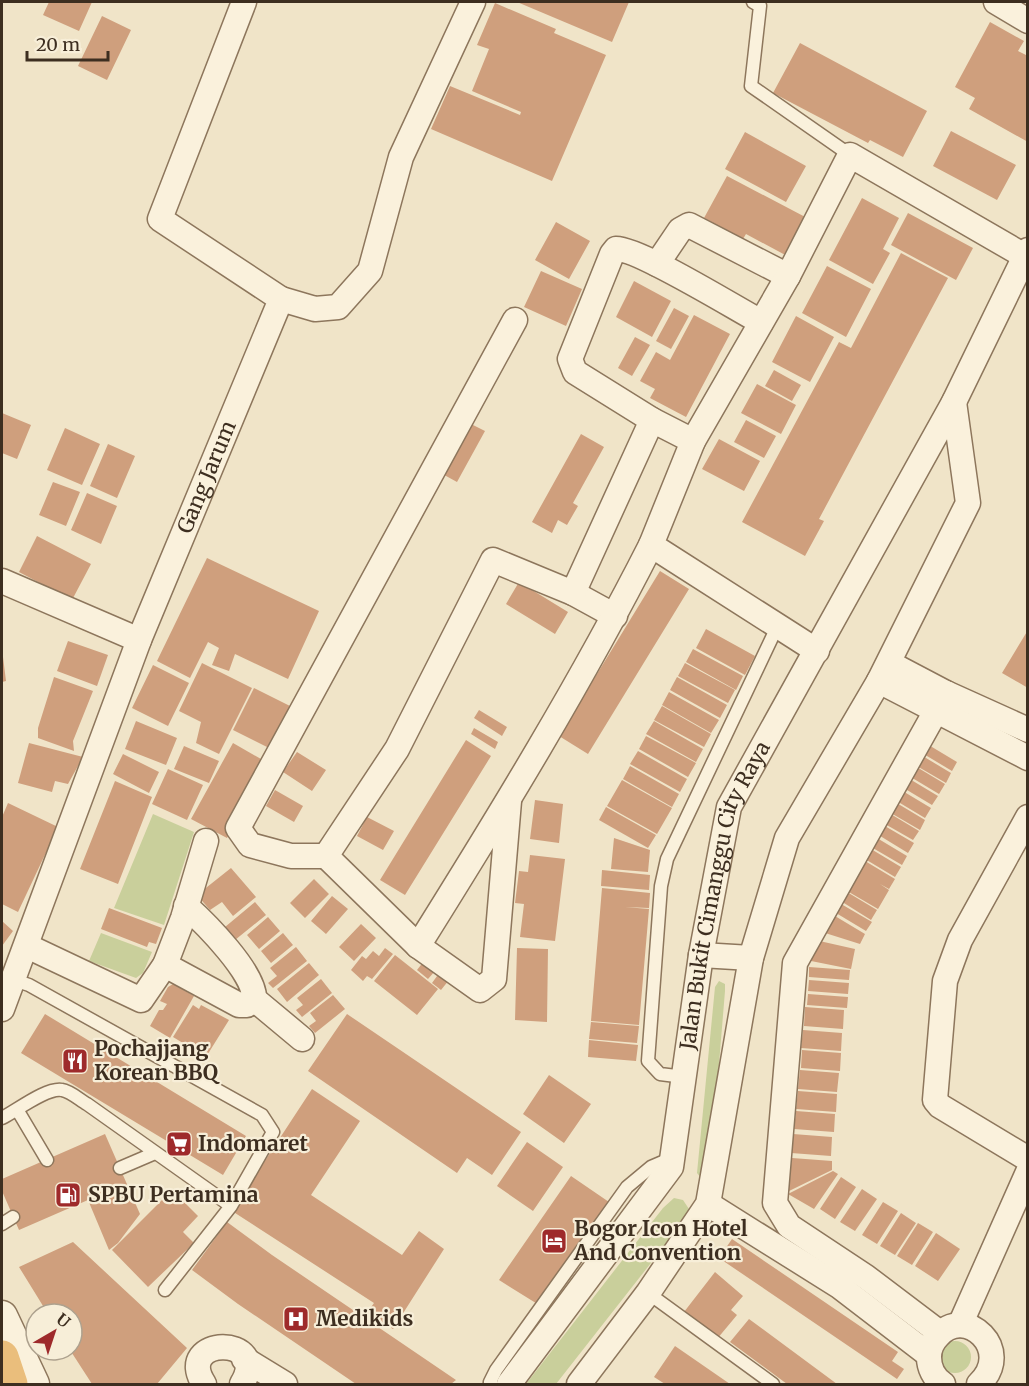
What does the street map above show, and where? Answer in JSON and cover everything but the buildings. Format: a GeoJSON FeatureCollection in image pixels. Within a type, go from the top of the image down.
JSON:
{"type":"FeatureCollection","features":[{"type":"Feature","properties":{"kind":"highway"},"geometry":{"type":"LineString","coordinates":[[2,1357],[11,1384]]}},
{"type":"Feature","properties":{"kind":"street"},"geometry":{"type":"LineString","coordinates":[[244,2],[160,219],[281,299],[315,309],[338,307],[370,271],[401,157],[473,2]]}},
{"type":"Feature","properties":{"kind":"street"},"geometry":{"type":"LineString","coordinates":[[996,2],[1028,21]]}},
{"type":"Feature","properties":{"kind":"street"},"geometry":{"type":"LineString","coordinates":[[418,946],[509,801],[615,616],[651,545],[693,441],[788,276],[850,155],[1026,255]]}},
{"type":"Feature","properties":{"kind":"street"},"geometry":{"type":"LineString","coordinates":[[657,264],[680,230],[689,225],[788,276]]}},
{"type":"Feature","properties":{"kind":"street"},"geometry":{"type":"LineString","coordinates":[[693,441],[652,420],[575,372],[570,359],[616,249],[622,249],[657,264],[761,322]]}},
{"type":"Feature","properties":{"kind":"street","name":"Jalan Bukit Cimanggu City Raya"},"geometry":{"type":"LineString","coordinates":[[509,1384],[671,1167],[702,955],[729,807],[954,402],[1026,255]]}},
{"type":"Feature","properties":{"kind":"street","name":"Gang Jarum"},"geometry":{"type":"LineString","coordinates":[[2,1009],[139,640],[281,299]]}},
{"type":"Feature","properties":{"kind":"street"},"geometry":{"type":"LineString","coordinates":[[509,801],[494,979],[480,990],[418,946],[326,856],[291,856],[250,845],[238,828],[515,320]]}},
{"type":"Feature","properties":{"kind":"street","name":"Jalan Bukit Cimanggu City Raya"},"geometry":{"type":"LineString","coordinates":[[579,1384],[648,1293],[708,1204],[751,958],[787,838],[884,672],[968,503],[954,402]]}},
{"type":"Feature","properties":{"kind":"street"},"geometry":{"type":"LineString","coordinates":[[573,593],[652,420]]}},
{"type":"Feature","properties":{"kind":"street"},"geometry":{"type":"LineString","coordinates":[[651,545],[817,651]]}},
{"type":"Feature","properties":{"kind":"street"},"geometry":{"type":"LineString","coordinates":[[326,856],[397,749],[493,560],[573,593],[615,616]]}},
{"type":"Feature","properties":{"kind":"street"},"geometry":{"type":"LineString","coordinates":[[2,581],[139,640]]}},
{"type":"Feature","properties":{"kind":"street"},"geometry":{"type":"LineString","coordinates":[[884,672],[941,700],[1028,730]]}},
{"type":"Feature","properties":{"kind":"street"},"geometry":{"type":"LineString","coordinates":[[941,700],[1028,758]]}},
{"type":"Feature","properties":{"kind":"street"},"geometry":{"type":"LineString","coordinates":[[929,1354],[789,1226],[775,1203],[795,963],[941,700]]}},
{"type":"Feature","properties":{"kind":"street"},"geometry":{"type":"LineString","coordinates":[[1028,816],[960,940],[945,981],[935,1100],[940,1106],[1028,1159]]}},
{"type":"Feature","properties":{"kind":"street"},"geometry":{"type":"LineString","coordinates":[[27,946],[141,1000],[165,964],[206,841]]}},
{"type":"Feature","properties":{"kind":"street"},"geometry":{"type":"LineString","coordinates":[[165,964],[239,1005],[247,1005],[254,999],[255,990],[238,963],[201,919],[186,906]]}},
{"type":"Feature","properties":{"kind":"street"},"geometry":{"type":"LineString","coordinates":[[702,955],[751,958]]}},
{"type":"Feature","properties":{"kind":"street"},"geometry":{"type":"LineString","coordinates":[[254,999],[302,1039]]}},
{"type":"Feature","properties":{"kind":"street"},"geometry":{"type":"LineString","coordinates":[[944,1384],[930,1369],[929,1354],[932,1343],[950,1329],[1028,1172]]}},
{"type":"Feature","properties":{"kind":"street"},"geometry":{"type":"LineString","coordinates":[[708,1204],[950,1329],[980,1333],[992,1349],[993,1363],[988,1377],[980,1384]]}},
{"type":"Feature","properties":{"kind":"street"},"geometry":{"type":"LineString","coordinates":[[2,1316],[34,1384]]}},
{"type":"Feature","properties":{"kind":"street"},"geometry":{"type":"LineString","coordinates":[[199,1382],[200,1364],[207,1351],[227,1346],[285,1384]]}},
{"type":"Feature","properties":{"kind":"street"},"geometry":{"type":"LineString","coordinates":[[242,1384],[246,1375],[244,1359]]}},
{"type":"Feature","properties":{"kind":"lane"},"geometry":{"type":"LineString","coordinates":[[753,2],[760,6],[751,86],[850,155]]}},
{"type":"Feature","properties":{"kind":"lane"},"geometry":{"type":"LineString","coordinates":[[684,1077],[660,1074],[648,1061],[661,886],[674,838],[777,627]]}},
{"type":"Feature","properties":{"kind":"lane"},"geometry":{"type":"LineString","coordinates":[[14,980],[39,991],[262,1115],[273,1132],[231,1206],[165,1290]]}},
{"type":"Feature","properties":{"kind":"lane"},"geometry":{"type":"LineString","coordinates":[[2,1118],[18,1111],[46,1092],[61,1089],[87,1104],[231,1206]]}},
{"type":"Feature","properties":{"kind":"lane"},"geometry":{"type":"LineString","coordinates":[[18,1111],[47,1160]]}},
{"type":"Feature","properties":{"kind":"lane"},"geometry":{"type":"LineString","coordinates":[[120,1168],[156,1153]]}},
{"type":"Feature","properties":{"kind":"lane"},"geometry":{"type":"LineString","coordinates":[[492,1384],[490,1382],[496,1370],[627,1187],[651,1167],[672,1158]]}},
{"type":"Feature","properties":{"kind":"lane"},"geometry":{"type":"LineString","coordinates":[[2,1224],[13,1217]]}},
{"type":"Feature","properties":{"kind":"lane"},"geometry":{"type":"LineString","coordinates":[[648,1293],[773,1384]]}},
{"type":"Feature","properties":{"kind":"green space"},"geometry":{"type":"Polygon","coordinates":[[[153,814],[194,832],[164,925],[114,908],[153,814]]]}},
{"type":"Feature","properties":{"kind":"green space"},"geometry":{"type":"Polygon","coordinates":[[[101,933],[152,952],[143,973],[136,978],[89,961],[101,933]]]}},
{"type":"Feature","properties":{"kind":"green space"},"geometry":{"type":"Polygon","coordinates":[[[719,981],[725,984],[725,991],[710,1173],[701,1178],[697,1173],[715,987],[719,981]]]}},
{"type":"Feature","properties":{"kind":"green space"},"geometry":{"type":"Polygon","coordinates":[[[674,1198],[683,1200],[689,1209],[687,1217],[556,1384],[526,1384],[663,1208],[674,1198]]]}},
{"type":"Feature","properties":{"kind":"green space"},"geometry":{"type":"Polygon","coordinates":[[[955,1341],[967,1345],[971,1357],[967,1369],[955,1373],[943,1369],[939,1357],[943,1345],[955,1341]]]}},
{"type":"Feature","properties":{"kind":"place","name":"Pochajjang Korean BBQ"},"geometry":{"type":"Point","coordinates":[75,1061]}},
{"type":"Feature","properties":{"kind":"place","name":"Indomaret"},"geometry":{"type":"Point","coordinates":[179,1144]}},
{"type":"Feature","properties":{"kind":"place","name":"SPBU Pertamina"},"geometry":{"type":"Point","coordinates":[68,1195]}},
{"type":"Feature","properties":{"kind":"place","name":"Bogor Icon Hotel And Convention"},"geometry":{"type":"Point","coordinates":[554,1241]}},
{"type":"Feature","properties":{"kind":"place","name":"Medikids"},"geometry":{"type":"Point","coordinates":[296,1319]}}]}
